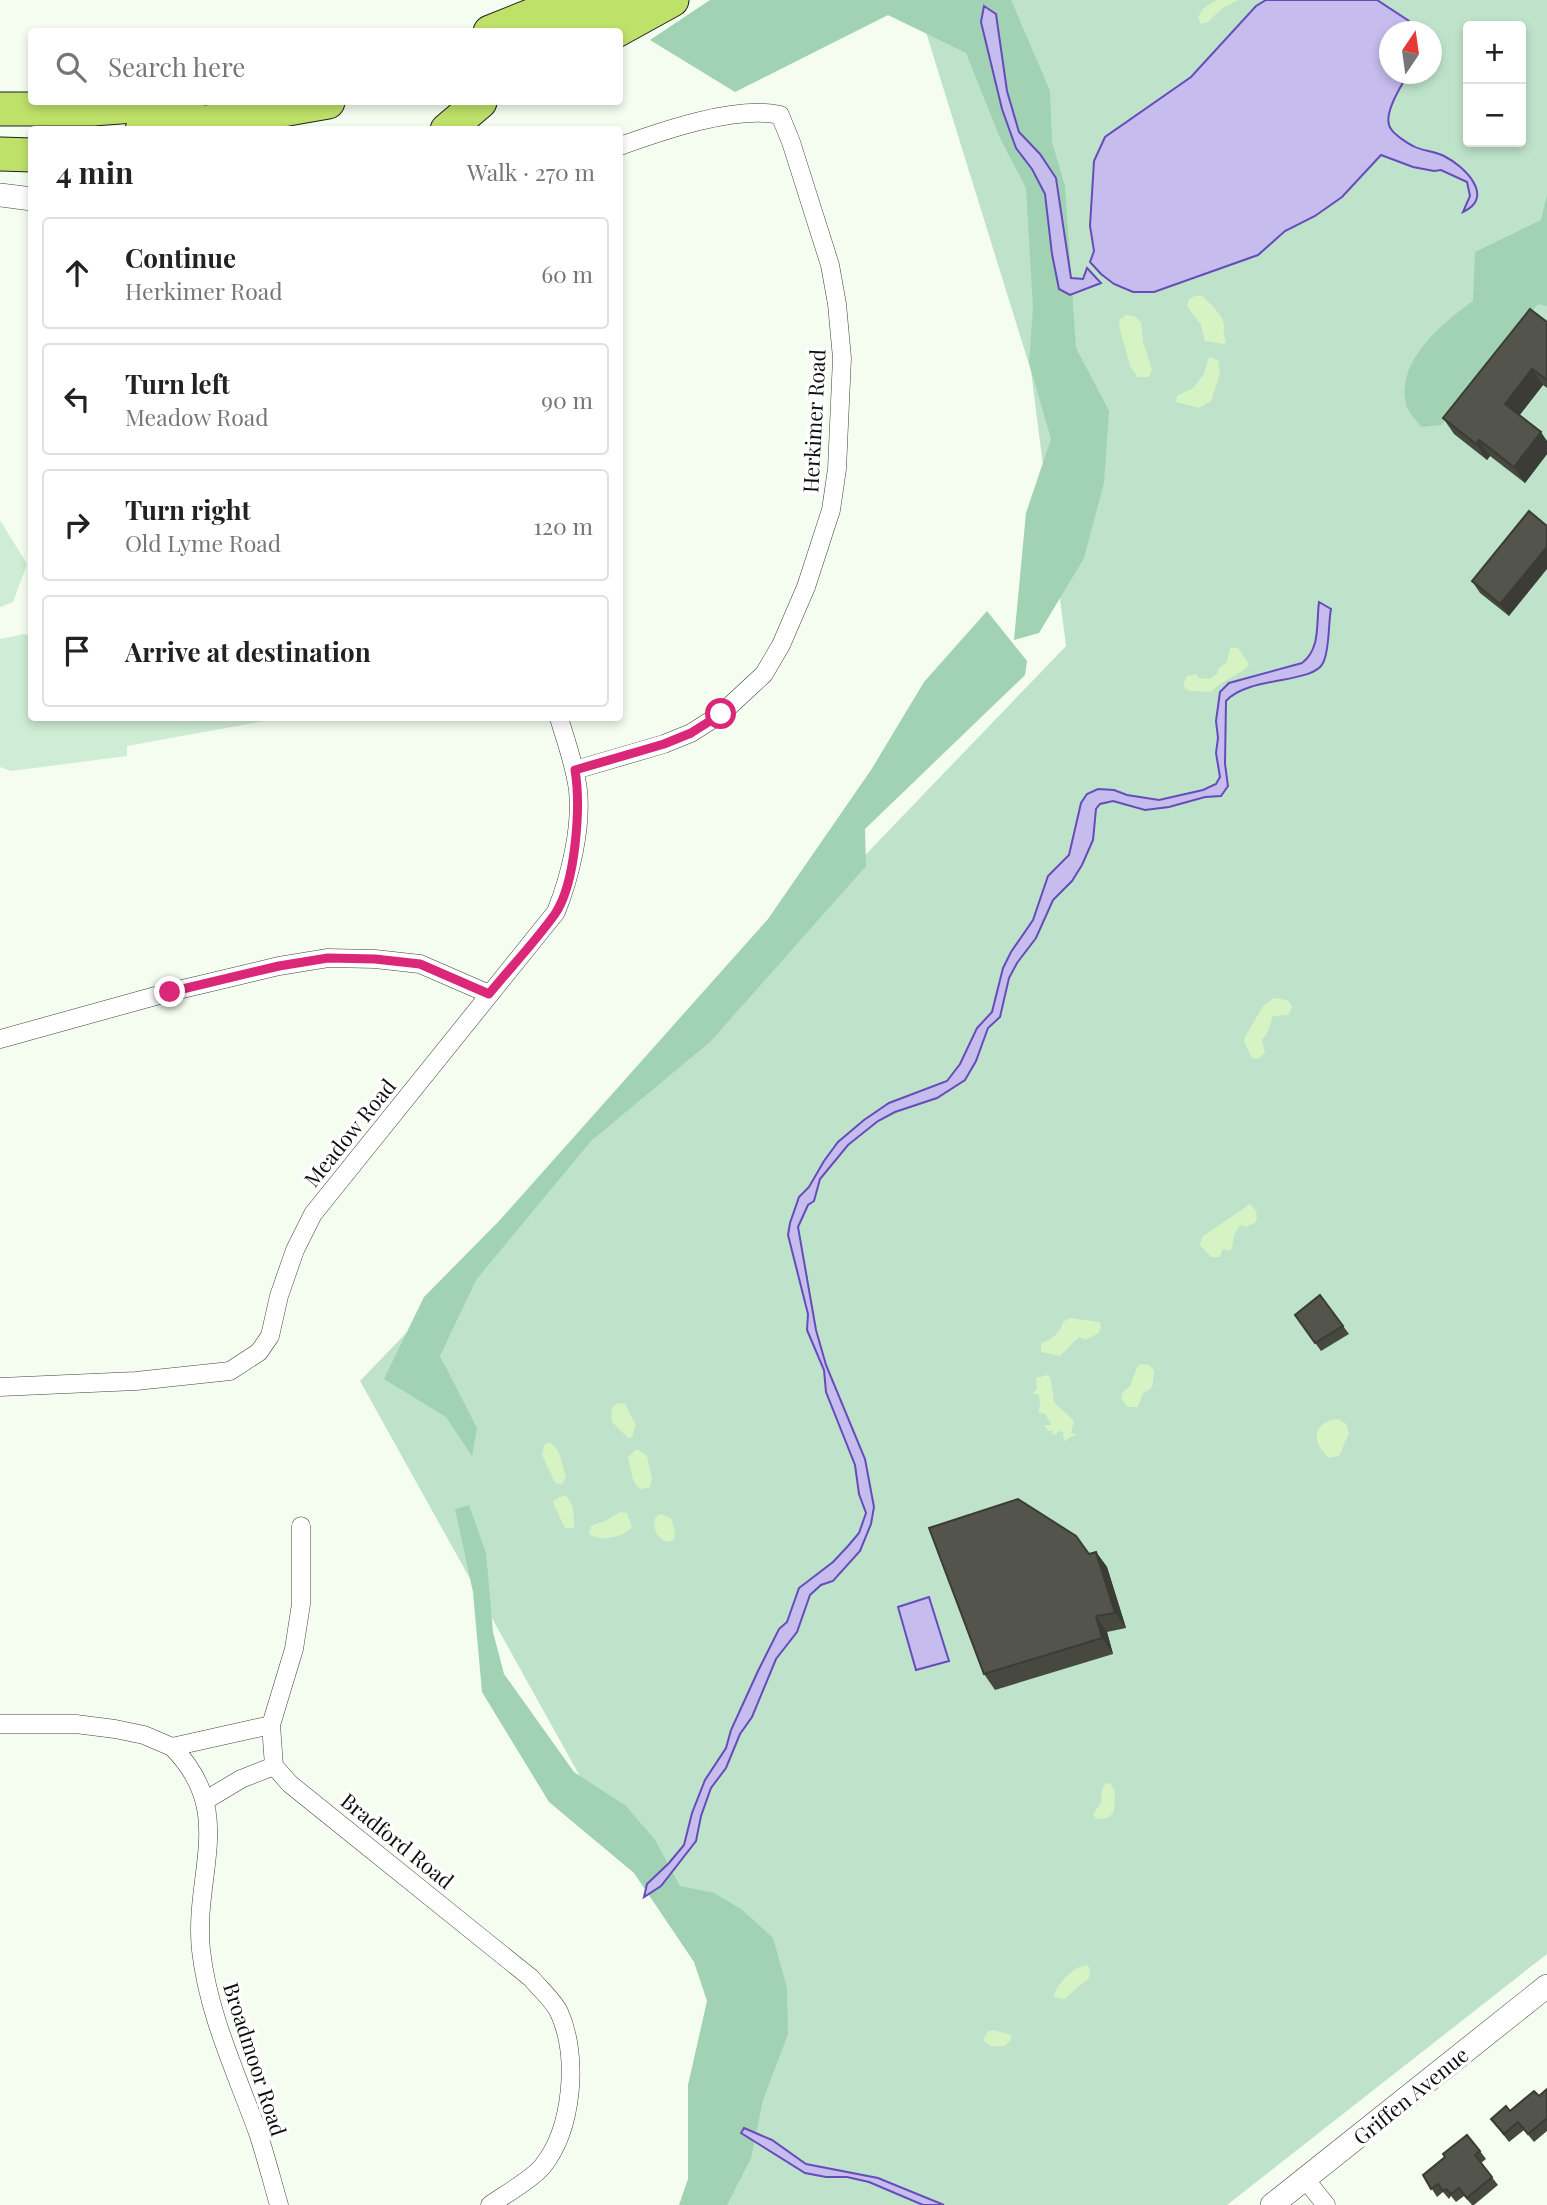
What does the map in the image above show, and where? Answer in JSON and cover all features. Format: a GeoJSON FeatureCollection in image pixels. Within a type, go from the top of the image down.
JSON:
{"type":"FeatureCollection","features":[{"type":"Feature","properties":{"kind":"highway"},"geometry":{"type":"LineString","coordinates":[[500,28],[570,0]]}},
{"type":"Feature","properties":{"kind":"highway"},"geometry":{"type":"LineString","coordinates":[[563,28],[627,0]]}},
{"type":"Feature","properties":{"kind":"highway"},"geometry":{"type":"LineString","coordinates":[[621,28],[672,0]]}},
{"type":"Feature","properties":{"kind":"highway"},"geometry":{"type":"LineString","coordinates":[[0,109],[93,109],[147,105]]}},
{"type":"Feature","properties":{"kind":"highway"},"geometry":{"type":"LineString","coordinates":[[174,126],[311,105]]}},
{"type":"Feature","properties":{"kind":"highway"},"geometry":{"type":"LineString","coordinates":[[452,126],[476,105]]}},
{"type":"Feature","properties":{"kind":"highway"},"geometry":{"type":"LineString","coordinates":[[0,132],[28,133]]}},
{"type":"Feature","properties":{"kind":"highway"},"geometry":{"type":"LineString","coordinates":[[0,154],[28,155]]}},
{"type":"Feature","properties":{"kind":"street","name":"Herkimer Road"},"geometry":{"type":"LineString","coordinates":[[575,770],[664,744],[691,733],[721,714],[764,674],[781,645],[806,587],[831,510],[837,469],[842,358],[837,304],[830,265],[780,115],[739,114],[666,130],[623,145]]}},
{"type":"Feature","properties":{"kind":"street"},"geometry":{"type":"LineString","coordinates":[[0,195],[28,198]]}},
{"type":"Feature","properties":{"kind":"street","name":"Meadow Road"},"geometry":{"type":"LineString","coordinates":[[0,1387],[136,1381],[230,1371],[259,1352],[270,1336],[279,1296],[295,1250],[313,1214],[556,912],[565,888],[576,838],[579,794],[575,770],[560,721]]}},
{"type":"Feature","properties":{"kind":"street"},"geometry":{"type":"LineString","coordinates":[[0,1039],[170,992],[279,966],[328,958],[420,964],[489,994]]}},
{"type":"Feature","properties":{"kind":"street"},"geometry":{"type":"LineString","coordinates":[[206,1800],[241,1779],[274,1766],[271,1725],[294,1649],[300,1615],[301,1526]]}},
{"type":"Feature","properties":{"kind":"street"},"geometry":{"type":"LineString","coordinates":[[0,1724],[76,1724],[115,1729],[144,1735],[172,1747],[271,1725]]}},
{"type":"Feature","properties":{"kind":"street","name":"Broadmoor Road"},"geometry":{"type":"LineString","coordinates":[[172,1747],[188,1763],[206,1800],[208,1854],[199,1929],[201,1953],[213,2014],[258,2135],[279,2205]]}},
{"type":"Feature","properties":{"kind":"street","name":"Bradford Road"},"geometry":{"type":"LineString","coordinates":[[274,1766],[290,1784],[531,1978],[558,2010],[566,2033],[572,2076],[569,2102],[552,2150],[541,2169],[489,2205]]}},
{"type":"Feature","properties":{"kind":"street","name":"Griffen Avenue"},"geometry":{"type":"LineString","coordinates":[[1272,2205],[1547,1986]]}},
{"type":"Feature","properties":{"kind":"street"},"geometry":{"type":"LineString","coordinates":[[1304,2179],[1326,2205]]}},
{"type":"Feature","properties":{"kind":"shaded area"},"geometry":{"type":"Polygon","coordinates":[[[710,0],[1011,0],[1050,91],[1052,142],[1065,186],[1076,348],[1109,411],[1104,483],[1084,558],[1039,633],[1014,640],[1026,513],[1051,439],[1029,363],[1033,308],[1026,188],[1000,138],[966,53],[888,15],[735,92],[650,40],[710,0]]]}},
{"type":"Feature","properties":{"kind":"shaded area"},"geometry":{"type":"Polygon","coordinates":[[[916,0],[1547,0],[1547,1954],[1227,2205],[692,2205],[723,1983],[592,1798],[360,1381],[1066,646],[1031,371],[916,0]]]}},
{"type":"Feature","properties":{"kind":"shaded area"},"geometry":{"type":"Polygon","coordinates":[[[1266,0],[1377,0],[1409,21],[1379,21],[1379,84],[1403,84],[1390,109],[1391,129],[1417,148],[1444,156],[1460,167],[1473,182],[1477,198],[1472,206],[1463,212],[1470,196],[1467,182],[1441,170],[1413,167],[1381,155],[1342,197],[1315,216],[1285,231],[1258,255],[1154,292],[1133,292],[1114,284],[1090,262],[1094,251],[1090,226],[1094,161],[1105,137],[1191,77],[1256,6],[1266,0]]]}},
{"type":"Feature","properties":{"kind":"shaded area"},"geometry":{"type":"Polygon","coordinates":[[[984,6],[996,14],[1007,91],[1019,132],[1040,154],[1056,178],[1071,278],[1083,279],[1087,268],[1101,283],[1070,295],[1059,289],[1045,194],[1032,169],[1016,148],[1002,109],[981,22],[984,6]]]}},
{"type":"Feature","properties":{"kind":"shaded area"},"geometry":{"type":"Polygon","coordinates":[[[1547,195],[1547,306],[1538,304],[1441,425],[1421,427],[1406,404],[1405,388],[1414,359],[1435,332],[1473,301],[1475,252],[1541,220],[1547,195]]]}},
{"type":"Feature","properties":{"kind":"shaded area"},"geometry":{"type":"Polygon","coordinates":[[[0,520],[27,564],[13,602],[0,607],[0,520]]]}},
{"type":"Feature","properties":{"kind":"shaded area"},"geometry":{"type":"Polygon","coordinates":[[[1319,602],[1331,609],[1327,651],[1317,670],[1294,678],[1249,687],[1226,701],[1225,764],[1228,786],[1221,796],[1145,810],[1113,801],[1100,804],[1096,809],[1093,840],[1082,865],[1072,881],[1053,900],[1036,938],[1017,963],[1009,978],[1000,1017],[988,1028],[976,1061],[965,1080],[937,1098],[895,1112],[878,1121],[848,1145],[820,1179],[814,1201],[808,1205],[798,1227],[816,1330],[826,1365],[865,1459],[874,1507],[871,1524],[860,1551],[833,1581],[821,1585],[810,1595],[797,1632],[776,1659],[752,1717],[740,1734],[726,1768],[711,1788],[696,1841],[661,1886],[644,1897],[647,1884],[684,1845],[692,1813],[705,1780],[726,1748],[731,1730],[758,1671],[779,1629],[787,1622],[799,1588],[833,1562],[848,1546],[859,1533],[866,1513],[859,1494],[855,1465],[826,1392],[824,1370],[807,1330],[808,1314],[788,1235],[799,1197],[809,1187],[838,1142],[864,1120],[889,1103],[947,1081],[960,1064],[977,1028],[992,1012],[1003,968],[1033,920],[1048,876],[1069,855],[1081,803],[1087,794],[1098,789],[1114,790],[1159,800],[1203,790],[1216,784],[1220,777],[1216,753],[1216,721],[1220,692],[1229,683],[1302,663],[1315,643],[1319,602]]]}},
{"type":"Feature","properties":{"kind":"shaded area"},"geometry":{"type":"Polygon","coordinates":[[[987,611],[1027,661],[1025,675],[865,829],[866,866],[711,1041],[591,1141],[476,1280],[440,1356],[477,1428],[472,1456],[446,1417],[384,1379],[424,1297],[499,1221],[768,919],[871,770],[924,682],[987,611]]]}},
{"type":"Feature","properties":{"kind":"shaded area"},"geometry":{"type":"Polygon","coordinates":[[[28,635],[28,721],[264,721],[127,746],[127,756],[11,771],[0,767],[0,639],[28,635]]]}},
{"type":"Feature","properties":{"kind":"shaded area"},"geometry":{"type":"Polygon","coordinates":[[[469,1505],[486,1553],[493,1632],[504,1674],[574,1772],[626,1806],[655,1840],[680,1886],[714,1893],[741,1909],[773,1938],[787,1988],[788,2034],[763,2100],[751,2158],[727,2205],[679,2205],[688,2179],[688,2085],[707,2001],[694,1962],[634,1873],[549,1802],[482,1692],[473,1592],[455,1509],[469,1505]]]}},
{"type":"Feature","properties":{"kind":"shaded area"},"geometry":{"type":"Polygon","coordinates":[[[929,1597],[949,1661],[916,1670],[898,1607],[929,1597]]]}},
{"type":"Feature","properties":{"kind":"shaded area"},"geometry":{"type":"Polygon","coordinates":[[[744,2128],[772,2140],[806,2164],[878,2178],[944,2205],[923,2205],[869,2182],[805,2173],[741,2133],[744,2128]]]}},
{"type":"Feature","properties":{"kind":"sand"},"geometry":{"type":"Polygon","coordinates":[[[1217,0],[1238,0],[1221,9],[1208,22],[1201,24],[1198,18],[1201,11],[1217,0]]]}},
{"type":"Feature","properties":{"kind":"sand"},"geometry":{"type":"Polygon","coordinates":[[[1202,296],[1221,317],[1226,342],[1224,344],[1205,341],[1201,325],[1187,306],[1189,299],[1202,296]]]}},
{"type":"Feature","properties":{"kind":"sand"},"geometry":{"type":"Polygon","coordinates":[[[1126,315],[1136,317],[1141,323],[1143,342],[1152,370],[1149,377],[1138,377],[1130,366],[1119,326],[1120,319],[1126,315]]]}},
{"type":"Feature","properties":{"kind":"sand"},"geometry":{"type":"Polygon","coordinates":[[[1209,357],[1218,360],[1220,374],[1211,401],[1199,408],[1176,402],[1177,396],[1193,388],[1204,374],[1209,357]]]}},
{"type":"Feature","properties":{"kind":"sand"},"geometry":{"type":"Polygon","coordinates":[[[1230,648],[1238,648],[1249,664],[1247,667],[1211,692],[1189,691],[1183,686],[1187,676],[1196,674],[1199,678],[1209,679],[1217,674],[1219,668],[1227,662],[1230,648]]]}},
{"type":"Feature","properties":{"kind":"sand"},"geometry":{"type":"Polygon","coordinates":[[[1274,998],[1287,1000],[1292,1006],[1289,1015],[1273,1016],[1267,1034],[1262,1039],[1265,1053],[1258,1059],[1252,1058],[1244,1041],[1245,1037],[1263,1006],[1274,998]]]}},
{"type":"Feature","properties":{"kind":"sand"},"geometry":{"type":"Polygon","coordinates":[[[1250,1204],[1256,1213],[1255,1223],[1246,1227],[1240,1225],[1234,1235],[1232,1249],[1222,1250],[1220,1257],[1211,1257],[1200,1245],[1202,1237],[1250,1204]]]}},
{"type":"Feature","properties":{"kind":"sand"},"geometry":{"type":"Polygon","coordinates":[[[1070,1318],[1100,1322],[1099,1333],[1085,1340],[1079,1337],[1060,1356],[1041,1352],[1041,1344],[1055,1335],[1063,1322],[1070,1318]]]}},
{"type":"Feature","properties":{"kind":"sand"},"geometry":{"type":"Polygon","coordinates":[[[1138,1365],[1150,1365],[1154,1371],[1153,1384],[1143,1393],[1138,1407],[1128,1407],[1121,1398],[1130,1386],[1138,1365]]]}},
{"type":"Feature","properties":{"kind":"sand"},"geometry":{"type":"Polygon","coordinates":[[[1048,1375],[1054,1402],[1074,1421],[1071,1433],[1077,1434],[1064,1441],[1063,1432],[1052,1434],[1052,1430],[1048,1431],[1044,1425],[1051,1424],[1045,1414],[1038,1412],[1039,1395],[1033,1393],[1037,1389],[1036,1378],[1048,1375]]]}},
{"type":"Feature","properties":{"kind":"sand"},"geometry":{"type":"Polygon","coordinates":[[[618,1403],[625,1404],[636,1425],[632,1437],[628,1438],[612,1422],[612,1408],[618,1403]]]}},
{"type":"Feature","properties":{"kind":"sand"},"geometry":{"type":"Polygon","coordinates":[[[1338,1419],[1346,1424],[1349,1433],[1339,1456],[1329,1458],[1319,1446],[1317,1434],[1323,1424],[1338,1419]]]}},
{"type":"Feature","properties":{"kind":"sand"},"geometry":{"type":"Polygon","coordinates":[[[549,1442],[561,1457],[566,1477],[562,1484],[555,1483],[542,1455],[544,1445],[549,1442]]]}},
{"type":"Feature","properties":{"kind":"sand"},"geometry":{"type":"Polygon","coordinates":[[[637,1449],[647,1456],[652,1480],[650,1487],[642,1489],[638,1488],[633,1480],[628,1457],[637,1449]]]}},
{"type":"Feature","properties":{"kind":"sand"},"geometry":{"type":"Polygon","coordinates":[[[565,1495],[572,1506],[574,1528],[565,1528],[553,1503],[565,1495]]]}},
{"type":"Feature","properties":{"kind":"sand"},"geometry":{"type":"Polygon","coordinates":[[[620,1512],[627,1513],[632,1527],[628,1531],[605,1538],[589,1534],[591,1526],[620,1512]]]}},
{"type":"Feature","properties":{"kind":"sand"},"geometry":{"type":"Polygon","coordinates":[[[660,1514],[671,1518],[675,1531],[674,1540],[668,1542],[656,1533],[655,1518],[660,1514]]]}},
{"type":"Feature","properties":{"kind":"sand"},"geometry":{"type":"Polygon","coordinates":[[[1110,1783],[1115,1792],[1114,1812],[1108,1818],[1096,1819],[1093,1814],[1101,1803],[1102,1790],[1105,1784],[1110,1783]]]}},
{"type":"Feature","properties":{"kind":"sand"},"geometry":{"type":"Polygon","coordinates":[[[1087,1965],[1090,1969],[1089,1978],[1064,1999],[1054,1997],[1066,1976],[1087,1965]]]}},
{"type":"Feature","properties":{"kind":"sand"},"geometry":{"type":"Polygon","coordinates":[[[988,2031],[1011,2035],[1011,2040],[1005,2046],[991,2046],[983,2040],[988,2031]]]}},
{"type":"Feature","properties":{"kind":"building"},"geometry":{"type":"Polygon","coordinates":[[[1530,309],[1547,322],[1547,380],[1532,369],[1505,404],[1541,432],[1514,467],[1479,440],[1476,444],[1443,418],[1530,309]]]}},
{"type":"Feature","properties":{"kind":"building"},"geometry":{"type":"Polygon","coordinates":[[[1529,511],[1547,526],[1547,547],[1500,604],[1472,581],[1529,511]]]}},
{"type":"Feature","properties":{"kind":"building"},"geometry":{"type":"Polygon","coordinates":[[[1320,1295],[1343,1326],[1315,1343],[1295,1315],[1320,1295]]]}},
{"type":"Feature","properties":{"kind":"building"},"geometry":{"type":"Polygon","coordinates":[[[1018,1499],[1076,1536],[1089,1554],[1096,1552],[1115,1613],[1096,1616],[1102,1638],[984,1674],[929,1528],[1018,1499]]]}},
{"type":"Feature","properties":{"kind":"building"},"geometry":{"type":"Polygon","coordinates":[[[1547,2089],[1547,2118],[1528,2134],[1518,2122],[1504,2134],[1491,2119],[1506,2106],[1510,2111],[1534,2091],[1539,2096],[1547,2089]]]}},
{"type":"Feature","properties":{"kind":"building"},"geometry":{"type":"Polygon","coordinates":[[[1467,2135],[1480,2151],[1475,2155],[1492,2177],[1467,2198],[1459,2188],[1451,2194],[1446,2189],[1443,2191],[1438,2184],[1431,2189],[1423,2175],[1467,2135]]]}},
{"type":"Feature","properties":{"kind":"route"},"geometry":{"type":"LineString","coordinates":[[170,992],[279,966],[328,958],[420,964],[489,994],[556,912],[565,888],[576,838],[579,794],[575,770],[664,744],[691,733],[721,714]]}}]}
